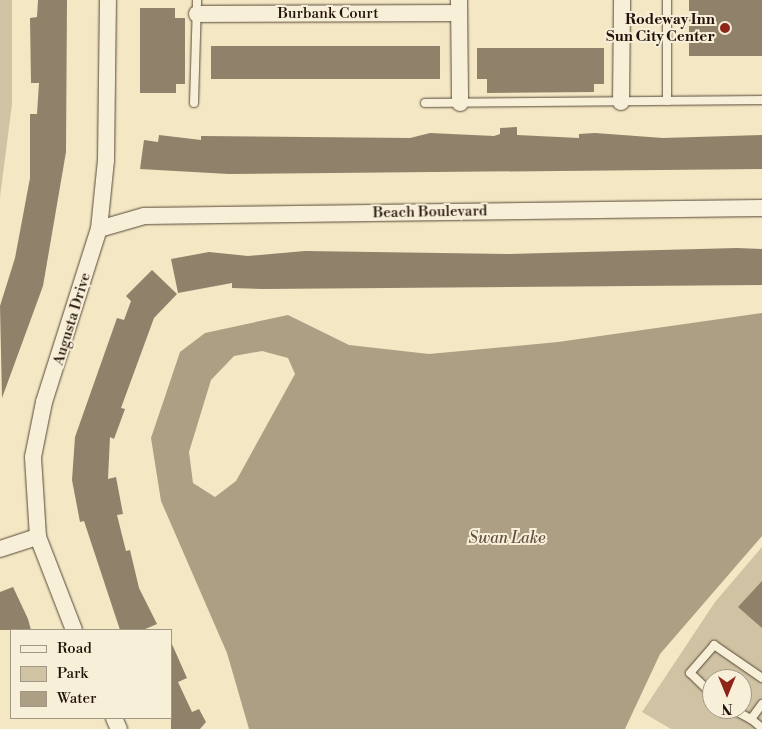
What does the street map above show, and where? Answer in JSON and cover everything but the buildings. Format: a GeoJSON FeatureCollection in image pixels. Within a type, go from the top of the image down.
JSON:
{"type":"FeatureCollection","features":[{"type":"Feature","properties":{"kind":"street","name":"Augusta Drive"},"geometry":{"type":"LineString","coordinates":[[74,629],[38,536],[33,457],[44,402],[99,229],[106,160],[108,0]]}},
{"type":"Feature","properties":{"kind":"street"},"geometry":{"type":"LineString","coordinates":[[621,102],[622,0]]}},
{"type":"Feature","properties":{"kind":"street","name":"Burbank Court"},"geometry":{"type":"LineString","coordinates":[[197,7],[459,7]]}},
{"type":"Feature","properties":{"kind":"street"},"geometry":{"type":"LineString","coordinates":[[459,7],[460,103]]}},
{"type":"Feature","properties":{"kind":"street","name":"Beach Boulevard"},"geometry":{"type":"LineString","coordinates":[[99,229],[144,216],[762,208]]}},
{"type":"Feature","properties":{"kind":"street"},"geometry":{"type":"LineString","coordinates":[[0,549],[38,536]]}},
{"type":"Feature","properties":{"kind":"lane"},"geometry":{"type":"LineString","coordinates":[[667,101],[668,0]]}},
{"type":"Feature","properties":{"kind":"lane"},"geometry":{"type":"LineString","coordinates":[[194,103],[197,7]]}},
{"type":"Feature","properties":{"kind":"lane"},"geometry":{"type":"LineString","coordinates":[[425,103],[762,100]]}},
{"type":"Feature","properties":{"kind":"lane"},"geometry":{"type":"LineString","coordinates":[[702,684],[690,673],[714,645],[749,669]]}},
{"type":"Feature","properties":{"kind":"lane"},"geometry":{"type":"LineString","coordinates":[[752,718],[762,704]]}},
{"type":"Feature","properties":{"kind":"lane"},"geometry":{"type":"LineString","coordinates":[[751,719],[762,728]]}},
{"type":"Feature","properties":{"kind":"green space"},"geometry":{"type":"Polygon","coordinates":[[[0,0],[12,0],[12,104],[0,197],[0,0]]]}},
{"type":"Feature","properties":{"kind":"green space"},"geometry":{"type":"Polygon","coordinates":[[[762,547],[762,729],[671,729],[642,712],[715,602],[762,547]]]}},
{"type":"Feature","properties":{"kind":"water","name":"Swan Lake"},"geometry":{"type":"Polygon","coordinates":[[[762,313],[762,536],[660,654],[625,729],[249,729],[227,653],[161,501],[151,438],[180,352],[205,333],[288,315],[349,345],[429,354],[558,342],[762,313]],[[262,351],[234,356],[211,380],[189,452],[193,483],[215,497],[236,481],[295,374],[288,358],[262,351]]]}},
{"type":"Feature","properties":{"kind":"place","name":"Rodeway Inn Sun City Center"},"geometry":{"type":"Point","coordinates":[725,28]}}]}
